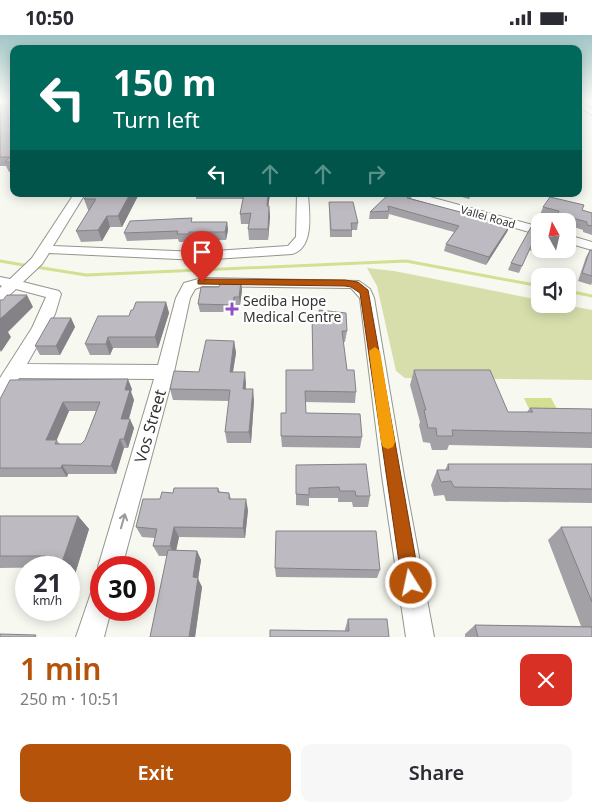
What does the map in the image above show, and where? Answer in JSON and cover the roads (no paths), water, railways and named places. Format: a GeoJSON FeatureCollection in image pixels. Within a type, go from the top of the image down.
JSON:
{"type":"FeatureCollection","features":[{"type":"Feature","properties":{"kind":"street"},"geometry":{"type":"LineString","coordinates":[[0,295],[6,283],[25,274],[38,261],[78,197]]}},
{"type":"Feature","properties":{"kind":"street"},"geometry":{"type":"LineString","coordinates":[[45,249],[132,256],[206,257],[292,250],[302,238],[303,197]]}},
{"type":"Feature","properties":{"kind":"street","name":"Vallei Road"},"geometry":{"type":"LineString","coordinates":[[419,197],[531,228]]}},
{"type":"Feature","properties":{"kind":"street"},"geometry":{"type":"LineString","coordinates":[[576,241],[592,246]]}},
{"type":"Feature","properties":{"kind":"street"},"geometry":{"type":"LineString","coordinates":[[189,286],[202,282],[354,284],[364,292],[367,298],[393,476],[420,637]]}},
{"type":"Feature","properties":{"kind":"street"},"geometry":{"type":"LineString","coordinates":[[0,393],[54,299],[54,294],[6,283]]}},
{"type":"Feature","properties":{"kind":"street","name":"Vos Street"},"geometry":{"type":"LineString","coordinates":[[113,556],[165,372],[183,298],[189,286]]}},
{"type":"Feature","properties":{"kind":"street"},"geometry":{"type":"LineString","coordinates":[[13,371],[165,372]]}},
{"type":"Feature","properties":{"kind":"street"},"geometry":{"type":"LineString","coordinates":[[90,637],[95,621]]}},
{"type":"Feature","properties":{"kind":"waterway"},"geometry":{"type":"LineString","coordinates":[[0,261],[29,266]]}},
{"type":"Feature","properties":{"kind":"waterway"},"geometry":{"type":"LineString","coordinates":[[36,267],[86,275],[406,261],[531,284]]}},
{"type":"Feature","properties":{"kind":"waterway"},"geometry":{"type":"LineString","coordinates":[[576,293],[592,296]]}},
{"type":"Feature","properties":{"kind":"place","name":"Sediba Hope Medical Centre"},"geometry":{"type":"Point","coordinates":[232,309]}}]}
